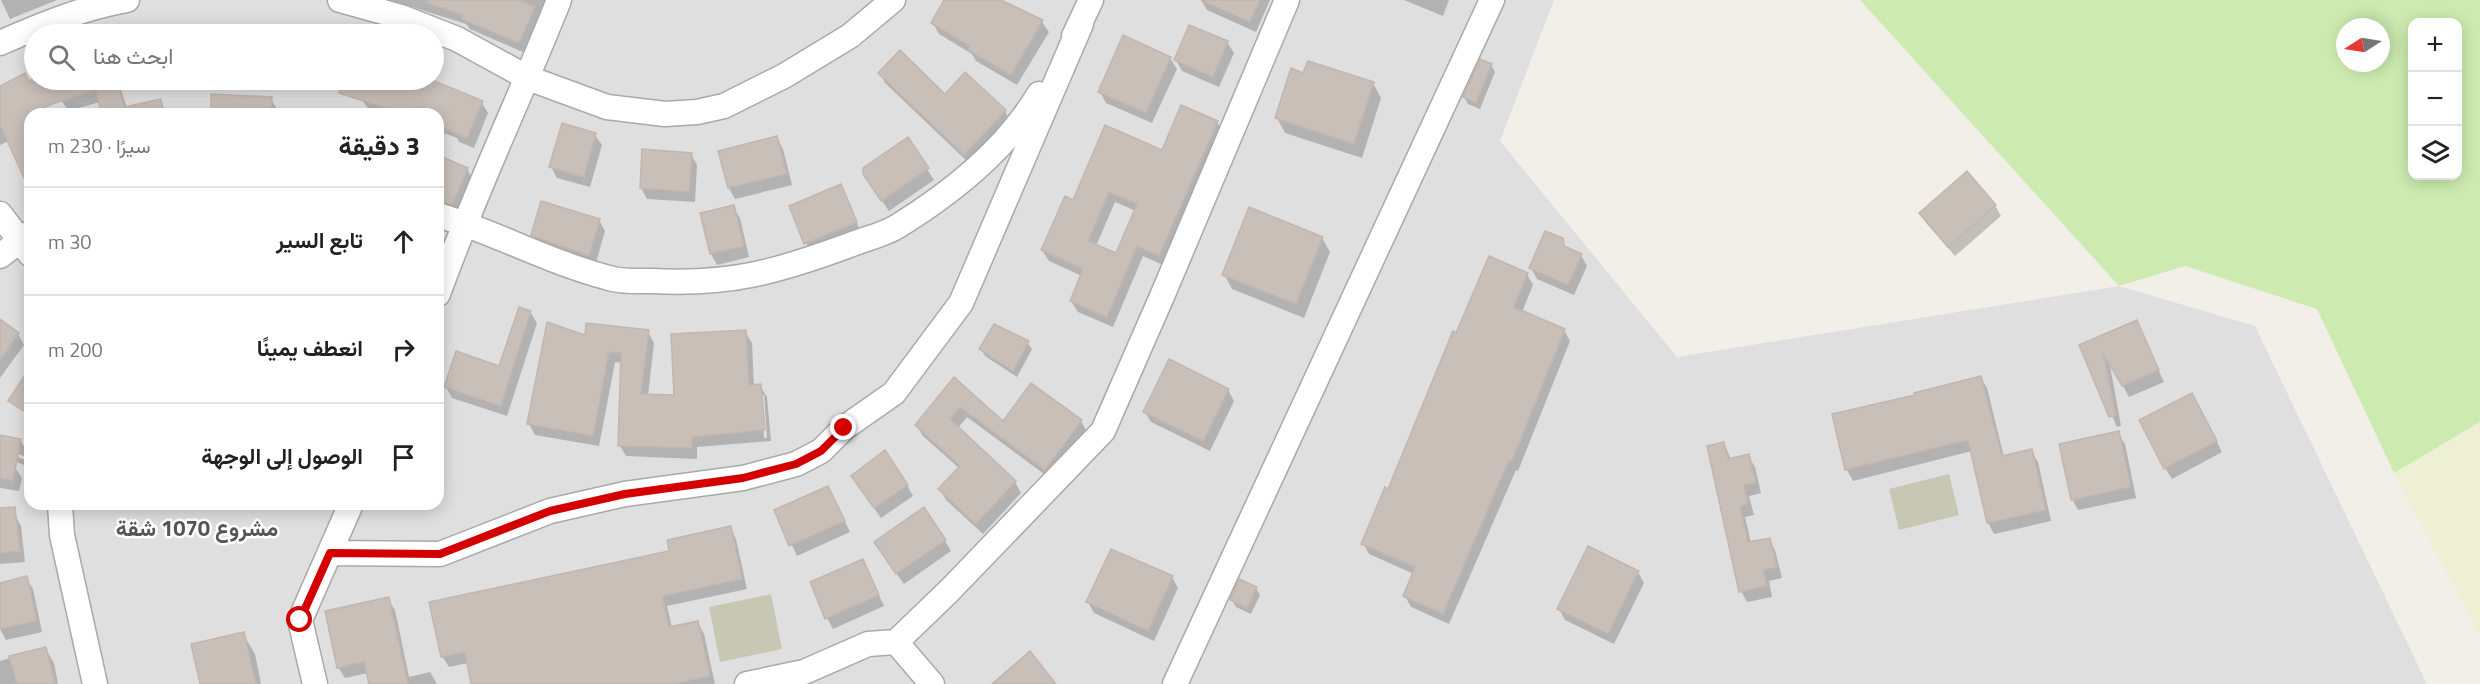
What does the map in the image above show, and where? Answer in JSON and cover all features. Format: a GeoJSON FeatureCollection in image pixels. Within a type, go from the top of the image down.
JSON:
{"type":"FeatureCollection","features":[{"type":"Feature","properties":{"kind":"street"},"geometry":{"type":"LineString","coordinates":[[43,24],[106,4],[127,0]]}},
{"type":"Feature","properties":{"kind":"street"},"geometry":{"type":"LineString","coordinates":[[340,0],[419,24]]}},
{"type":"Feature","properties":{"kind":"street"},"geometry":{"type":"LineString","coordinates":[[444,277],[463,222],[528,78],[559,0]]}},
{"type":"Feature","properties":{"kind":"street"},"geometry":{"type":"LineString","coordinates":[[444,34],[528,78],[607,107],[665,114],[697,112],[723,106],[784,76],[850,36],[893,0]]}},
{"type":"Feature","properties":{"kind":"street"},"geometry":{"type":"LineString","coordinates":[[330,553],[440,554],[550,511],[625,494],[743,478],[796,464],[821,451],[844,428],[894,393],[961,303],[1091,0]]}},
{"type":"Feature","properties":{"kind":"street"},"geometry":{"type":"LineString","coordinates":[[747,684],[804,672],[868,644],[896,642],[958,582],[1103,430],[1287,0]]}},
{"type":"Feature","properties":{"kind":"street"},"geometry":{"type":"LineString","coordinates":[[1176,684],[1492,0]]}},
{"type":"Feature","properties":{"kind":"street"},"geometry":{"type":"LineString","coordinates":[[444,216],[553,260],[615,279],[692,283],[740,279],[790,267],[896,227],[981,167],[1028,113],[1081,24]]}},
{"type":"Feature","properties":{"kind":"street"},"geometry":{"type":"LineString","coordinates":[[0,43],[24,32]]}},
{"type":"Feature","properties":{"kind":"street"},"geometry":{"type":"LineString","coordinates":[[0,214],[24,240]]}},
{"type":"Feature","properties":{"kind":"street"},"geometry":{"type":"LineString","coordinates":[[0,256],[24,243]]}},
{"type":"Feature","properties":{"kind":"street"},"geometry":{"type":"LineString","coordinates":[[60,510],[62,535],[70,578],[95,684]]}},
{"type":"Feature","properties":{"kind":"street"},"geometry":{"type":"LineString","coordinates":[[315,684],[300,620],[348,510]]}},
{"type":"Feature","properties":{"kind":"street"},"geometry":{"type":"LineString","coordinates":[[896,642],[932,684]]}},
{"type":"Feature","properties":{"kind":"shaded area"},"geometry":{"type":"Polygon","coordinates":[[[0,0],[1554,0],[1500,141],[1677,357],[2119,286],[2255,326],[2427,684],[0,684],[0,0]]]}},
{"type":"Feature","properties":{"kind":"shaded area"},"geometry":{"type":"Polygon","coordinates":[[[2480,422],[2480,636],[2394,473],[2480,422]]]}},
{"type":"Feature","properties":{"kind":"shaded area"},"geometry":{"type":"Polygon","coordinates":[[[1949,474],[1959,515],[1899,530],[1889,489],[1949,474]]]}},
{"type":"Feature","properties":{"kind":"shaded area"},"geometry":{"type":"Polygon","coordinates":[[[771,594],[782,649],[720,662],[709,607],[771,594]]]}},
{"type":"Feature","properties":{"kind":"green space"},"geometry":{"type":"Polygon","coordinates":[[[1860,0],[2480,0],[2480,422],[2394,473],[2317,309],[2185,266],[2119,286],[1860,0]]]}},
{"type":"Feature","properties":{"kind":"building"},"geometry":{"type":"Polygon","coordinates":[[[427,0],[519,0],[535,7],[519,43],[462,19],[463,15],[427,3],[427,0]]]}},
{"type":"Feature","properties":{"kind":"building"},"geometry":{"type":"Polygon","coordinates":[[[944,0],[1001,0],[1043,20],[1011,75],[968,50],[970,46],[931,23],[944,0]]]}},
{"type":"Feature","properties":{"kind":"building"},"geometry":{"type":"Polygon","coordinates":[[[1201,0],[1260,0],[1250,22],[1201,0]]]}},
{"type":"Feature","properties":{"kind":"building"},"geometry":{"type":"Polygon","coordinates":[[[1189,25],[1228,41],[1213,77],[1174,60],[1189,25]]]}},
{"type":"Feature","properties":{"kind":"building"},"geometry":{"type":"Polygon","coordinates":[[[1123,35],[1171,57],[1146,113],[1098,92],[1123,35]]]}},
{"type":"Feature","properties":{"kind":"building"},"geometry":{"type":"Polygon","coordinates":[[[900,50],[945,94],[965,72],[1006,110],[964,155],[878,73],[900,50]]]}},
{"type":"Feature","properties":{"kind":"building"},"geometry":{"type":"Polygon","coordinates":[[[1480,59],[1492,64],[1476,103],[1463,97],[1480,59]]]}},
{"type":"Feature","properties":{"kind":"building"},"geometry":{"type":"Polygon","coordinates":[[[1308,61],[1374,82],[1354,144],[1275,118],[1291,68],[1303,73],[1308,61]]]}},
{"type":"Feature","properties":{"kind":"building"},"geometry":{"type":"Polygon","coordinates":[[[24,74],[24,90],[96,90],[43,108],[24,108],[24,178],[0,125],[0,86],[24,74]]]}},
{"type":"Feature","properties":{"kind":"building"},"geometry":{"type":"Polygon","coordinates":[[[444,85],[483,101],[467,138],[444,128],[444,108],[386,108],[339,93],[340,90],[444,90],[444,85]]]}},
{"type":"Feature","properties":{"kind":"building"},"geometry":{"type":"Polygon","coordinates":[[[96,90],[119,90],[125,107],[161,99],[163,108],[100,108],[96,90]]]}},
{"type":"Feature","properties":{"kind":"building"},"geometry":{"type":"Polygon","coordinates":[[[211,94],[272,97],[271,108],[211,108],[211,94]]]}},
{"type":"Feature","properties":{"kind":"building"},"geometry":{"type":"Polygon","coordinates":[[[1181,105],[1218,121],[1159,256],[1137,246],[1107,317],[1070,301],[1083,269],[1041,250],[1065,196],[1073,200],[1105,125],[1162,150],[1181,105]],[[1109,192],[1088,241],[1116,253],[1137,204],[1109,192]]]}},
{"type":"Feature","properties":{"kind":"building"},"geometry":{"type":"Polygon","coordinates":[[[562,123],[596,133],[584,177],[549,167],[562,123]]]}},
{"type":"Feature","properties":{"kind":"building"},"geometry":{"type":"Polygon","coordinates":[[[777,136],[787,174],[728,188],[718,151],[777,136]]]}},
{"type":"Feature","properties":{"kind":"building"},"geometry":{"type":"Polygon","coordinates":[[[908,137],[929,168],[881,201],[863,174],[863,168],[908,137]]]}},
{"type":"Feature","properties":{"kind":"building"},"geometry":{"type":"Polygon","coordinates":[[[642,149],[692,153],[689,192],[640,188],[642,149]]]}},
{"type":"Feature","properties":{"kind":"building"},"geometry":{"type":"Polygon","coordinates":[[[444,158],[468,168],[452,205],[444,202],[444,158]]]}},
{"type":"Feature","properties":{"kind":"building"},"geometry":{"type":"Polygon","coordinates":[[[1967,171],[1996,205],[1948,247],[1919,213],[1967,171]]]}},
{"type":"Feature","properties":{"kind":"building"},"geometry":{"type":"Polygon","coordinates":[[[841,184],[857,222],[804,244],[789,206],[841,184]]]}},
{"type":"Feature","properties":{"kind":"building"},"geometry":{"type":"Polygon","coordinates":[[[541,201],[600,219],[589,256],[531,235],[541,201]]]}},
{"type":"Feature","properties":{"kind":"building"},"geometry":{"type":"Polygon","coordinates":[[[734,205],[744,246],[710,254],[700,213],[734,205]]]}},
{"type":"Feature","properties":{"kind":"building"},"geometry":{"type":"Polygon","coordinates":[[[1249,207],[1323,237],[1296,304],[1222,275],[1249,207]]]}},
{"type":"Feature","properties":{"kind":"building"},"geometry":{"type":"Polygon","coordinates":[[[1545,231],[1563,238],[1564,246],[1582,254],[1568,285],[1529,268],[1545,231]]]}},
{"type":"Feature","properties":{"kind":"building"},"geometry":{"type":"Polygon","coordinates":[[[1489,256],[1528,273],[1514,307],[1565,329],[1512,461],[1509,460],[1443,614],[1403,596],[1415,567],[1361,544],[1385,487],[1388,489],[1453,331],[1456,333],[1489,256]]]}},
{"type":"Feature","properties":{"kind":"building"},"geometry":{"type":"Polygon","coordinates":[[[519,307],[531,311],[501,406],[444,387],[456,351],[499,366],[519,307]]]}},
{"type":"Feature","properties":{"kind":"building"},"geometry":{"type":"Polygon","coordinates":[[[0,319],[19,333],[0,360],[0,319]]]}},
{"type":"Feature","properties":{"kind":"building"},"geometry":{"type":"Polygon","coordinates":[[[2137,320],[2159,370],[2122,386],[2103,353],[2116,415],[2109,417],[2079,345],[2137,320]]]}},
{"type":"Feature","properties":{"kind":"building"},"geometry":{"type":"Polygon","coordinates":[[[547,322],[585,335],[586,323],[649,330],[641,394],[674,395],[671,334],[746,330],[749,385],[761,384],[765,430],[692,437],[692,448],[618,446],[621,353],[609,352],[593,436],[527,424],[547,322]]]}},
{"type":"Feature","properties":{"kind":"building"},"geometry":{"type":"Polygon","coordinates":[[[994,324],[1029,341],[1013,371],[979,349],[994,324]]]}},
{"type":"Feature","properties":{"kind":"building"},"geometry":{"type":"Polygon","coordinates":[[[1169,359],[1229,389],[1203,441],[1143,412],[1169,359]]]}},
{"type":"Feature","properties":{"kind":"building"},"geometry":{"type":"Polygon","coordinates":[[[24,376],[24,411],[8,401],[24,376]]]}},
{"type":"Feature","properties":{"kind":"building"},"geometry":{"type":"Polygon","coordinates":[[[1981,376],[2002,456],[2032,449],[2046,510],[1987,523],[1968,440],[1845,470],[1832,414],[1915,395],[1914,393],[1981,376]]]}},
{"type":"Feature","properties":{"kind":"building"},"geometry":{"type":"Polygon","coordinates":[[[954,377],[1003,421],[1031,383],[1082,420],[1045,470],[960,407],[950,419],[1016,481],[976,524],[938,489],[960,466],[915,425],[954,377]]]}},
{"type":"Feature","properties":{"kind":"building"},"geometry":{"type":"Polygon","coordinates":[[[2192,393],[2217,441],[2164,469],[2139,420],[2192,393]]]}},
{"type":"Feature","properties":{"kind":"building"},"geometry":{"type":"Polygon","coordinates":[[[2119,431],[2131,487],[2071,500],[2059,444],[2119,431]]]}},
{"type":"Feature","properties":{"kind":"building"},"geometry":{"type":"Polygon","coordinates":[[[0,435],[21,439],[13,481],[0,478],[0,435]]]}},
{"type":"Feature","properties":{"kind":"building"},"geometry":{"type":"Polygon","coordinates":[[[1724,442],[1728,459],[1749,454],[1756,483],[1744,485],[1748,504],[1740,506],[1748,542],[1770,538],[1777,567],[1763,570],[1767,586],[1739,592],[1707,446],[1724,442]]]}},
{"type":"Feature","properties":{"kind":"building"},"geometry":{"type":"Polygon","coordinates":[[[885,450],[908,485],[874,508],[851,476],[885,450]]]}},
{"type":"Feature","properties":{"kind":"building"},"geometry":{"type":"Polygon","coordinates":[[[828,486],[845,521],[789,546],[774,510],[828,486]]]}},
{"type":"Feature","properties":{"kind":"building"},"geometry":{"type":"Polygon","coordinates":[[[15,507],[20,551],[0,553],[0,508],[15,507]]]}},
{"type":"Feature","properties":{"kind":"building"},"geometry":{"type":"Polygon","coordinates":[[[924,507],[946,540],[896,574],[874,542],[924,507]]]}},
{"type":"Feature","properties":{"kind":"building"},"geometry":{"type":"Polygon","coordinates":[[[731,526],[742,579],[662,596],[669,627],[698,621],[710,676],[673,684],[471,684],[465,652],[441,657],[429,602],[669,551],[667,540],[731,526]]]}},
{"type":"Feature","properties":{"kind":"building"},"geometry":{"type":"Polygon","coordinates":[[[1588,546],[1639,571],[1608,634],[1557,609],[1588,546]]]}},
{"type":"Feature","properties":{"kind":"building"},"geometry":{"type":"Polygon","coordinates":[[[1111,549],[1173,576],[1148,631],[1086,602],[1111,549]]]}},
{"type":"Feature","properties":{"kind":"building"},"geometry":{"type":"Polygon","coordinates":[[[863,559],[879,595],[825,619],[810,582],[863,559]]]}},
{"type":"Feature","properties":{"kind":"building"},"geometry":{"type":"Polygon","coordinates":[[[27,576],[37,621],[0,629],[0,583],[27,576]]]}},
{"type":"Feature","properties":{"kind":"building"},"geometry":{"type":"Polygon","coordinates":[[[1239,579],[1257,587],[1247,608],[1230,600],[1239,579]]]}},
{"type":"Feature","properties":{"kind":"building"},"geometry":{"type":"Polygon","coordinates":[[[389,597],[408,684],[369,684],[364,662],[337,668],[325,611],[389,597]]]}},
{"type":"Feature","properties":{"kind":"building"},"geometry":{"type":"Polygon","coordinates":[[[244,632],[256,684],[200,684],[191,644],[244,632]]]}},
{"type":"Feature","properties":{"kind":"building"},"geometry":{"type":"Polygon","coordinates":[[[46,647],[55,684],[17,684],[9,656],[46,647]]]}},
{"type":"Feature","properties":{"kind":"building"},"geometry":{"type":"Polygon","coordinates":[[[1030,651],[1056,684],[992,684],[1030,651]]]}},
{"type":"Feature","properties":{"kind":"district","name":"مشروع 1070 شقة"},"geometry":{"type":"Point","coordinates":[197,528]}},
{"type":"Feature","properties":{"kind":"route"},"geometry":{"type":"LineString","coordinates":[[300,620],[330,553],[440,554],[550,511],[625,494],[743,478],[796,464],[821,451],[844,428]]}}]}
